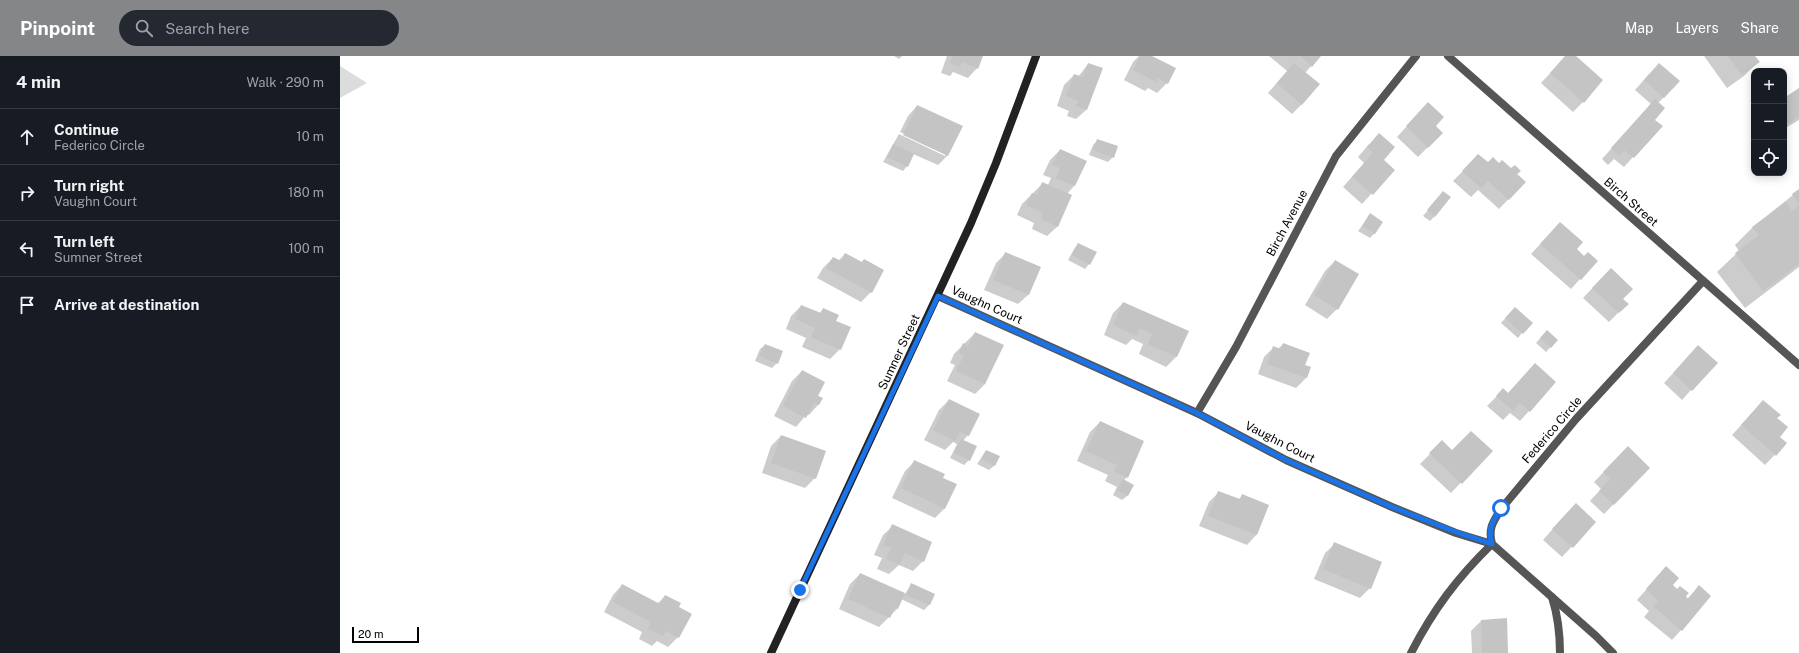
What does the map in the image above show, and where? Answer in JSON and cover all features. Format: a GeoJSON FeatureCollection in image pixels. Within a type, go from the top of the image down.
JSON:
{"type":"FeatureCollection","features":[{"type":"Feature","properties":{"kind":"main road","name":"Sumner Street"},"geometry":{"type":"LineString","coordinates":[[771,653],[938,296],[991,176],[1036,56]]}},
{"type":"Feature","properties":{"kind":"street","name":"Birch Avenue"},"geometry":{"type":"LineString","coordinates":[[1197,413],[1236,347],[1336,156],[1416,56]]}},
{"type":"Feature","properties":{"kind":"street","name":"Birch Street"},"geometry":{"type":"LineString","coordinates":[[1448,56],[1799,365]]}},
{"type":"Feature","properties":{"kind":"street","name":"Federico Circle"},"geometry":{"type":"LineString","coordinates":[[1492,544],[1489,534],[1492,523],[1501,508],[1576,419],[1703,281]]}},
{"type":"Feature","properties":{"kind":"street","name":"Vaughn Court"},"geometry":{"type":"LineString","coordinates":[[938,296],[1197,413],[1286,460],[1392,507],[1456,532],[1492,544]]}},
{"type":"Feature","properties":{"kind":"street"},"geometry":{"type":"LineString","coordinates":[[1411,653],[1443,598],[1467,568],[1492,544],[1552,596],[1613,653]]}},
{"type":"Feature","properties":{"kind":"street"},"geometry":{"type":"LineString","coordinates":[[1552,596],[1558,614],[1560,653]]}},
{"type":"Feature","properties":{"kind":"shaded area"},"geometry":{"type":"Polygon","coordinates":[[[340,66],[367,83],[340,98],[340,66]]]}},
{"type":"Feature","properties":{"kind":"building"},"geometry":{"type":"Polygon","coordinates":[[[953,56],[983,56],[978,69],[962,62],[960,67],[950,63],[953,56]]]}},
{"type":"Feature","properties":{"kind":"building"},"geometry":{"type":"Polygon","coordinates":[[[1140,56],[1152,56],[1176,68],[1168,84],[1157,78],[1156,82],[1133,70],[1140,56]]]}},
{"type":"Feature","properties":{"kind":"building"},"geometry":{"type":"Polygon","coordinates":[[[1300,56],[1321,56],[1312,67],[1300,56]]]}},
{"type":"Feature","properties":{"kind":"building"},"geometry":{"type":"Polygon","coordinates":[[[1565,56],[1576,56],[1603,80],[1584,103],[1550,73],[1565,56]]]}},
{"type":"Feature","properties":{"kind":"building"},"geometry":{"type":"Polygon","coordinates":[[[1728,56],[1755,56],[1760,62],[1742,75],[1728,56]]]}},
{"type":"Feature","properties":{"kind":"building"},"geometry":{"type":"Polygon","coordinates":[[[1088,63],[1103,68],[1087,110],[1076,106],[1078,101],[1066,96],[1074,74],[1083,77],[1088,63]]]}},
{"type":"Feature","properties":{"kind":"building"},"geometry":{"type":"Polygon","coordinates":[[[1294,63],[1320,84],[1302,105],[1277,83],[1294,63]]]}},
{"type":"Feature","properties":{"kind":"building"},"geometry":{"type":"Polygon","coordinates":[[[1659,63],[1680,81],[1664,98],[1644,80],[1659,63]]]}},
{"type":"Feature","properties":{"kind":"building"},"geometry":{"type":"Polygon","coordinates":[[[1799,88],[1799,117],[1787,124],[1787,104],[1787,96],[1799,88]]]}},
{"type":"Feature","properties":{"kind":"building"},"geometry":{"type":"Polygon","coordinates":[[[1655,99],[1665,108],[1655,120],[1663,126],[1634,158],[1624,150],[1619,156],[1611,148],[1655,99]]]}},
{"type":"Feature","properties":{"kind":"building"},"geometry":{"type":"Polygon","coordinates":[[[1428,102],[1444,117],[1436,126],[1443,133],[1428,148],[1406,126],[1428,102]]]}},
{"type":"Feature","properties":{"kind":"building"},"geometry":{"type":"Polygon","coordinates":[[[917,105],[963,126],[948,156],[903,135],[917,105]]]}},
{"type":"Feature","properties":{"kind":"building"},"geometry":{"type":"Polygon","coordinates":[[[1379,133],[1395,147],[1384,160],[1395,170],[1373,195],[1352,177],[1373,153],[1367,147],[1379,133]]]}},
{"type":"Feature","properties":{"kind":"building"},"geometry":{"type":"Polygon","coordinates":[[[1097,139],[1118,146],[1114,158],[1093,150],[1097,139]]]}},
{"type":"Feature","properties":{"kind":"building"},"geometry":{"type":"Polygon","coordinates":[[[893,144],[914,154],[908,167],[887,157],[893,144]]]}},
{"type":"Feature","properties":{"kind":"building"},"geometry":{"type":"Polygon","coordinates":[[[1060,149],[1087,161],[1075,186],[1056,178],[1060,168],[1052,165],[1060,149]]]}},
{"type":"Feature","properties":{"kind":"building"},"geometry":{"type":"Polygon","coordinates":[[[1478,154],[1488,162],[1493,157],[1499,163],[1502,160],[1511,168],[1515,165],[1521,171],[1517,174],[1526,182],[1509,200],[1488,181],[1481,188],[1462,171],[1478,154]]]}},
{"type":"Feature","properties":{"kind":"building"},"geometry":{"type":"Polygon","coordinates":[[[1042,182],[1072,195],[1058,227],[1041,219],[1043,213],[1026,205],[1032,193],[1037,195],[1042,182]]]}},
{"type":"Feature","properties":{"kind":"building"},"geometry":{"type":"Polygon","coordinates":[[[1799,189],[1799,204],[1792,194],[1799,189]]]}},
{"type":"Feature","properties":{"kind":"building"},"geometry":{"type":"Polygon","coordinates":[[[1443,191],[1451,197],[1435,217],[1427,210],[1443,191]]]}},
{"type":"Feature","properties":{"kind":"building"},"geometry":{"type":"Polygon","coordinates":[[[1786,202],[1792,211],[1799,206],[1799,264],[1763,291],[1735,253],[1759,235],[1752,227],[1786,202]]]}},
{"type":"Feature","properties":{"kind":"building"},"geometry":{"type":"Polygon","coordinates":[[[1370,213],[1383,222],[1375,234],[1362,226],[1370,213]]]}},
{"type":"Feature","properties":{"kind":"building"},"geometry":{"type":"Polygon","coordinates":[[[1560,222],[1583,242],[1577,249],[1584,256],[1588,252],[1598,261],[1581,280],[1540,244],[1560,222]]]}},
{"type":"Feature","properties":{"kind":"building"},"geometry":{"type":"Polygon","coordinates":[[[1078,243],[1097,252],[1090,265],[1072,255],[1078,243]]]}},
{"type":"Feature","properties":{"kind":"building"},"geometry":{"type":"Polygon","coordinates":[[[1005,252],[1041,267],[1029,295],[993,280],[1005,252]]]}},
{"type":"Feature","properties":{"kind":"building"},"geometry":{"type":"Polygon","coordinates":[[[845,253],[862,262],[864,259],[884,270],[872,293],[826,268],[833,257],[841,261],[845,253]]]}},
{"type":"Feature","properties":{"kind":"building"},"geometry":{"type":"Polygon","coordinates":[[[1335,260],[1359,274],[1338,310],[1314,295],[1335,260]]]}},
{"type":"Feature","properties":{"kind":"building"},"geometry":{"type":"Polygon","coordinates":[[[1611,268],[1633,289],[1623,299],[1629,304],[1619,313],[1592,288],[1611,268]]]}},
{"type":"Feature","properties":{"kind":"building"},"geometry":{"type":"Polygon","coordinates":[[[1123,302],[1189,331],[1177,357],[1148,344],[1152,334],[1140,328],[1136,336],[1113,325],[1123,302]]]}},
{"type":"Feature","properties":{"kind":"building"},"geometry":{"type":"Polygon","coordinates":[[[801,305],[821,313],[823,308],[839,315],[836,321],[851,327],[841,350],[811,337],[815,328],[795,319],[801,305]]]}},
{"type":"Feature","properties":{"kind":"building"},"geometry":{"type":"Polygon","coordinates":[[[1515,307],[1533,323],[1523,334],[1505,318],[1515,307]]]}},
{"type":"Feature","properties":{"kind":"building"},"geometry":{"type":"Polygon","coordinates":[[[1547,330],[1558,340],[1551,348],[1540,338],[1547,330]]]}},
{"type":"Feature","properties":{"kind":"building"},"geometry":{"type":"Polygon","coordinates":[[[975,332],[1004,345],[985,384],[956,371],[964,355],[959,353],[963,343],[968,346],[975,332]]]}},
{"type":"Feature","properties":{"kind":"building"},"geometry":{"type":"Polygon","coordinates":[[[1283,343],[1310,353],[1305,365],[1311,367],[1307,378],[1267,364],[1273,346],[1281,349],[1283,343]]]}},
{"type":"Feature","properties":{"kind":"building"},"geometry":{"type":"Polygon","coordinates":[[[765,344],[783,351],[778,364],[759,356],[765,344]]]}},
{"type":"Feature","properties":{"kind":"building"},"geometry":{"type":"Polygon","coordinates":[[[1698,345],[1718,363],[1692,391],[1673,373],[1698,345]]]}},
{"type":"Feature","properties":{"kind":"building"},"geometry":{"type":"Polygon","coordinates":[[[1535,363],[1556,382],[1530,412],[1520,403],[1513,411],[1496,396],[1503,388],[1508,393],[1535,363]]]}},
{"type":"Feature","properties":{"kind":"building"},"geometry":{"type":"Polygon","coordinates":[[[802,370],[825,382],[818,396],[823,398],[819,405],[814,403],[806,418],[783,406],[802,370]]]}},
{"type":"Feature","properties":{"kind":"building"},"geometry":{"type":"Polygon","coordinates":[[[949,399],[980,414],[969,436],[960,432],[955,441],[933,430],[949,399]]]}},
{"type":"Feature","properties":{"kind":"building"},"geometry":{"type":"Polygon","coordinates":[[[1763,400],[1781,415],[1777,418],[1788,427],[1780,437],[1787,443],[1776,456],[1741,425],[1763,400]]]}},
{"type":"Feature","properties":{"kind":"building"},"geometry":{"type":"Polygon","coordinates":[[[1100,421],[1144,441],[1128,478],[1114,471],[1117,465],[1086,451],[1100,421]]]}},
{"type":"Feature","properties":{"kind":"building"},"geometry":{"type":"Polygon","coordinates":[[[1471,431],[1493,451],[1462,484],[1429,453],[1442,440],[1452,450],[1471,431]]]}},
{"type":"Feature","properties":{"kind":"building"},"geometry":{"type":"Polygon","coordinates":[[[781,435],[826,451],[816,479],[771,463],[781,435]]]}},
{"type":"Feature","properties":{"kind":"building"},"geometry":{"type":"Polygon","coordinates":[[[961,439],[977,446],[970,461],[954,453],[961,439]]]}},
{"type":"Feature","properties":{"kind":"building"},"geometry":{"type":"Polygon","coordinates":[[[1628,446],[1650,468],[1614,505],[1599,491],[1610,479],[1603,472],[1628,446]]]}},
{"type":"Feature","properties":{"kind":"building"},"geometry":{"type":"Polygon","coordinates":[[[986,450],[1000,456],[995,466],[981,459],[986,450]]]}},
{"type":"Feature","properties":{"kind":"building"},"geometry":{"type":"Polygon","coordinates":[[[914,460],[945,474],[943,478],[957,484],[945,509],[901,488],[914,460]]]}},
{"type":"Feature","properties":{"kind":"building"},"geometry":{"type":"Polygon","coordinates":[[[1123,479],[1134,485],[1128,496],[1117,490],[1123,479]]]}},
{"type":"Feature","properties":{"kind":"building"},"geometry":{"type":"Polygon","coordinates":[[[1218,491],[1240,499],[1242,494],[1269,505],[1257,535],[1208,516],[1218,491]]]}},
{"type":"Feature","properties":{"kind":"building"},"geometry":{"type":"Polygon","coordinates":[[[1576,503],[1596,522],[1573,548],[1552,529],[1576,503]]]}},
{"type":"Feature","properties":{"kind":"building"},"geometry":{"type":"Polygon","coordinates":[[[892,524],[932,542],[924,562],[905,553],[900,565],[886,559],[891,548],[883,545],[892,524]]]}},
{"type":"Feature","properties":{"kind":"building"},"geometry":{"type":"Polygon","coordinates":[[[1334,542],[1382,562],[1371,589],[1323,569],[1334,542]]]}},
{"type":"Feature","properties":{"kind":"building"},"geometry":{"type":"Polygon","coordinates":[[[1666,566],[1679,578],[1673,585],[1677,589],[1680,586],[1689,593],[1686,596],[1688,599],[1699,585],[1711,596],[1682,631],[1653,606],[1658,601],[1646,589],[1666,566]]]}},
{"type":"Feature","properties":{"kind":"building"},"geometry":{"type":"Polygon","coordinates":[[[860,573],[905,593],[898,609],[895,607],[890,618],[848,599],[860,573]]]}},
{"type":"Feature","properties":{"kind":"building"},"geometry":{"type":"Polygon","coordinates":[[[911,583],[935,594],[930,605],[906,595],[911,583]]]}},
{"type":"Feature","properties":{"kind":"building"},"geometry":{"type":"Polygon","coordinates":[[[622,584],[660,604],[665,595],[681,603],[679,607],[692,614],[679,638],[666,631],[663,636],[648,629],[651,622],[613,602],[622,584]]]}},
{"type":"Feature","properties":{"kind":"building"},"geometry":{"type":"Polygon","coordinates":[[[1507,618],[1508,653],[1482,653],[1481,620],[1507,618]]]}},
{"type":"Feature","properties":{"kind":"route"},"geometry":{"type":"LineString","coordinates":[[800,590],[938,296],[1197,413],[1286,460],[1392,507],[1456,532],[1492,544],[1489,534],[1492,523],[1501,508]]}}]}
